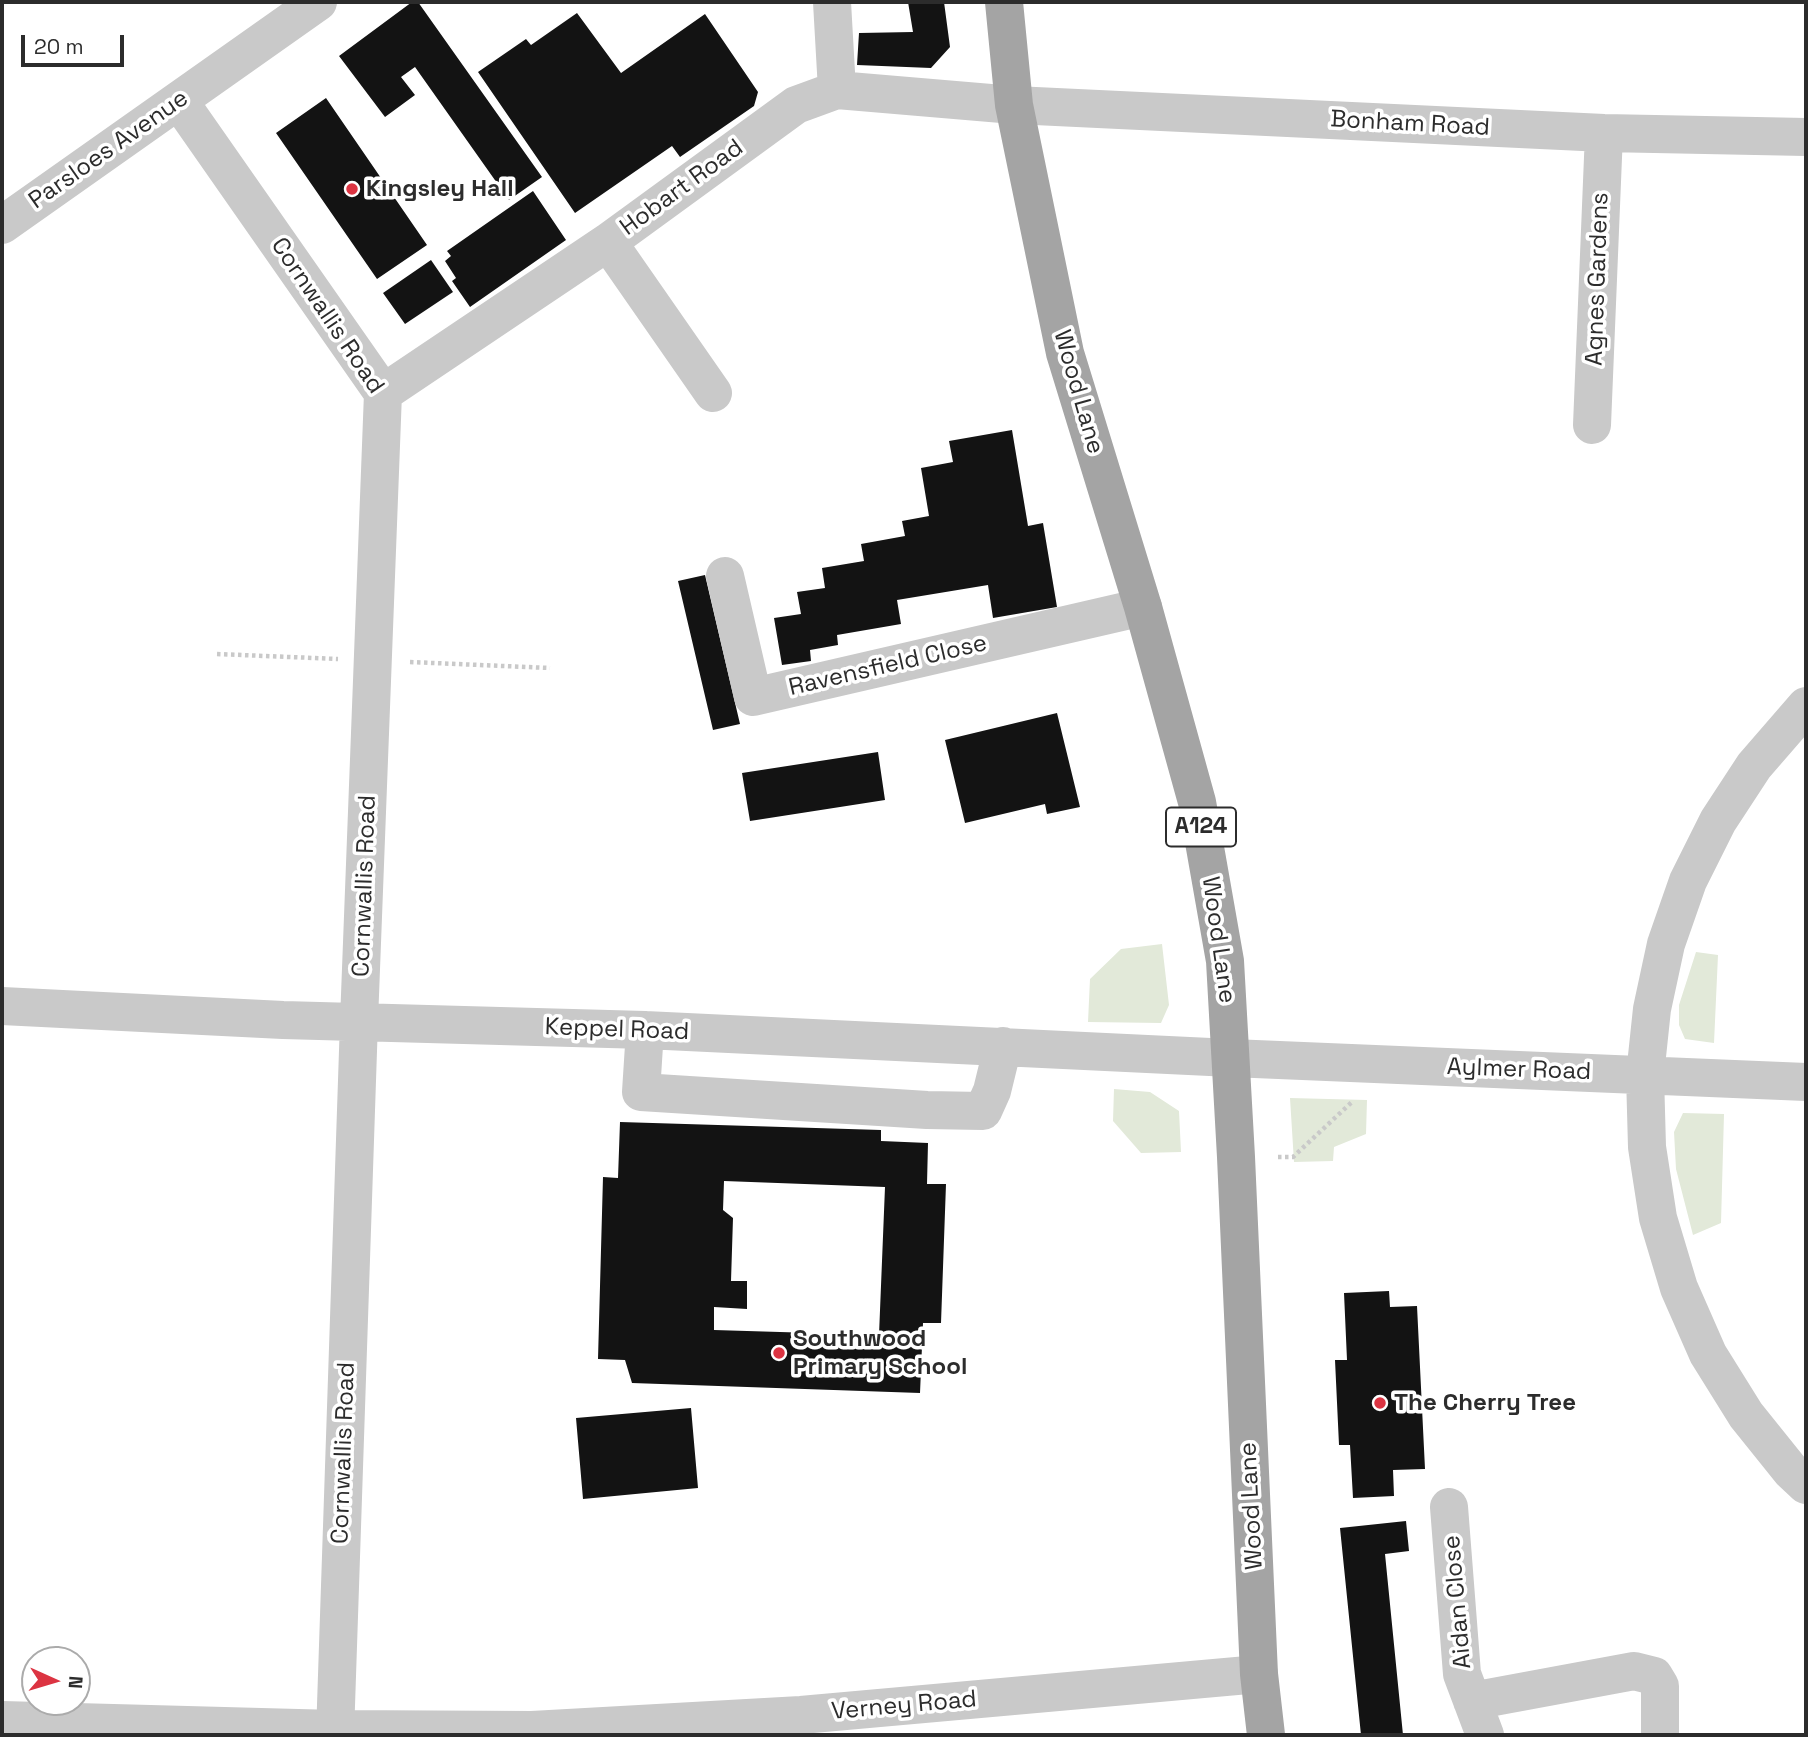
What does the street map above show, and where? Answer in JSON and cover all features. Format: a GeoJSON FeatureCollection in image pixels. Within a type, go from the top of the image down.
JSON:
{"type":"FeatureCollection","features":[{"type":"Feature","properties":{"kind":"main road","name":"Wood Lane"},"geometry":{"type":"LineString","coordinates":[[1004,2],[1014,105],[1065,353],[1143,607],[1197,802],[1225,961],[1259,1674],[1266,1735]]}},
{"type":"Feature","properties":{"kind":"street","name":"Parsloes Avenue"},"geometry":{"type":"LineString","coordinates":[[2,225],[318,2]]}},
{"type":"Feature","properties":{"kind":"street"},"geometry":{"type":"LineString","coordinates":[[832,2],[837,90]]}},
{"type":"Feature","properties":{"kind":"street","name":"Hobart Road"},"geometry":{"type":"LineString","coordinates":[[383,393],[608,242],[796,105],[837,90],[1014,105]]}},
{"type":"Feature","properties":{"kind":"street","name":"Cornwallis Road"},"geometry":{"type":"LineString","coordinates":[[179,101],[383,393],[335,1732]]}},
{"type":"Feature","properties":{"kind":"street","name":"Bonham Road"},"geometry":{"type":"LineString","coordinates":[[1014,105],[1604,133],[1806,137]]}},
{"type":"Feature","properties":{"kind":"street","name":"Agnes Gardens"},"geometry":{"type":"LineString","coordinates":[[1592,425],[1604,133]]}},
{"type":"Feature","properties":{"kind":"street"},"geometry":{"type":"LineString","coordinates":[[608,242],[713,393]]}},
{"type":"Feature","properties":{"kind":"street","name":"Ravensfield Close"},"geometry":{"type":"LineString","coordinates":[[725,576],[753,696],[1143,607]]}},
{"type":"Feature","properties":{"kind":"street"},"geometry":{"type":"LineString","coordinates":[[1806,706],[1754,765],[1718,821],[1688,881],[1666,944],[1657,983],[1645,1075],[1647,1147],[1658,1219],[1679,1288],[1708,1354],[1746,1415],[1791,1471],[1806,1485]]}},
{"type":"Feature","properties":{"kind":"street","name":"Keppel Road"},"geometry":{"type":"LineString","coordinates":[[2,1006],[645,1030],[1231,1058]]}},
{"type":"Feature","properties":{"kind":"street"},"geometry":{"type":"LineString","coordinates":[[645,1030],[641,1092],[927,1110],[983,1111],[992,1091],[1003,1046]]}},
{"type":"Feature","properties":{"kind":"street","name":"Aylmer Road"},"geometry":{"type":"LineString","coordinates":[[1231,1058],[1806,1082]]}},
{"type":"Feature","properties":{"kind":"street","name":"Aidan Close"},"geometry":{"type":"LineString","coordinates":[[1449,1507],[1462,1674],[1478,1718]]}},
{"type":"Feature","properties":{"kind":"street"},"geometry":{"type":"LineString","coordinates":[[1478,1718],[1634,1671],[1654,1676],[1660,1686],[1660,1735]]}},
{"type":"Feature","properties":{"kind":"street","name":"Verney Road"},"geometry":{"type":"LineString","coordinates":[[2,1720],[335,1732],[532,1730],[801,1715],[1259,1674]]}},
{"type":"Feature","properties":{"kind":"path"},"geometry":{"type":"LineString","coordinates":[[1278,1157],[1293,1157],[1357,1097],[1382,1065]]}},
{"type":"Feature","properties":{"kind":"green space"},"geometry":{"type":"Polygon","coordinates":[[[1162,944],[1169,1005],[1161,1023],[1088,1022],[1090,979],[1121,949],[1162,944]]]}},
{"type":"Feature","properties":{"kind":"green space"},"geometry":{"type":"Polygon","coordinates":[[[1696,952],[1718,955],[1714,1043],[1685,1039],[1679,1025],[1679,1005],[1696,952]]]}},
{"type":"Feature","properties":{"kind":"green space"},"geometry":{"type":"Polygon","coordinates":[[[1114,1089],[1150,1092],[1179,1111],[1181,1152],[1141,1153],[1113,1121],[1114,1089]]]}},
{"type":"Feature","properties":{"kind":"green space"},"geometry":{"type":"Polygon","coordinates":[[[1290,1098],[1367,1100],[1366,1134],[1334,1147],[1333,1161],[1294,1162],[1290,1098]]]}},
{"type":"Feature","properties":{"kind":"green space"},"geometry":{"type":"Polygon","coordinates":[[[1683,1113],[1724,1114],[1721,1223],[1693,1235],[1676,1169],[1674,1132],[1683,1113]]]}},
{"type":"Feature","properties":{"kind":"building"},"geometry":{"type":"Polygon","coordinates":[[[412,2],[418,2],[542,177],[509,200],[415,67],[401,77],[415,95],[385,117],[339,56],[412,2]]]}},
{"type":"Feature","properties":{"kind":"building"},"geometry":{"type":"Polygon","coordinates":[[[908,2],[944,2],[950,47],[931,68],[857,65],[859,33],[913,32],[908,2]]]}},
{"type":"Feature","properties":{"kind":"building"},"geometry":{"type":"Polygon","coordinates":[[[577,13],[621,73],[705,14],[758,92],[754,106],[680,157],[672,146],[575,213],[478,72],[526,39],[531,45],[577,13]]]}},
{"type":"Feature","properties":{"kind":"building","name":"Kingsley Hall"},"geometry":{"type":"Polygon","coordinates":[[[326,98],[427,245],[377,279],[276,133],[326,98]]]}},
{"type":"Feature","properties":{"kind":"building"},"geometry":{"type":"Polygon","coordinates":[[[533,191],[566,240],[470,307],[452,281],[456,278],[445,261],[451,256],[447,251],[533,191]]]}},
{"type":"Feature","properties":{"kind":"building"},"geometry":{"type":"Polygon","coordinates":[[[431,260],[453,292],[405,324],[383,293],[431,260]]]}},
{"type":"Feature","properties":{"kind":"building"},"geometry":{"type":"Polygon","coordinates":[[[1012,430],[1028,526],[1043,523],[1057,607],[993,618],[988,585],[897,600],[901,624],[837,635],[838,645],[810,650],[811,661],[782,665],[774,618],[801,614],[797,592],[825,588],[822,568],[864,561],[861,544],[905,536],[902,521],[929,516],[921,468],[953,462],[949,441],[1012,430]]]}},
{"type":"Feature","properties":{"kind":"building"},"geometry":{"type":"Polygon","coordinates":[[[705,575],[740,724],[713,730],[678,581],[705,575]]]}},
{"type":"Feature","properties":{"kind":"building"},"geometry":{"type":"Polygon","coordinates":[[[1057,713],[1080,807],[1047,814],[1045,804],[965,823],[945,740],[1057,713]]]}},
{"type":"Feature","properties":{"kind":"building"},"geometry":{"type":"Polygon","coordinates":[[[878,752],[885,800],[750,821],[742,773],[878,752]]]}},
{"type":"Feature","properties":{"kind":"building"},"geometry":{"type":"Polygon","coordinates":[[[620,1122],[881,1130],[881,1141],[928,1143],[927,1184],[946,1184],[941,1323],[923,1323],[920,1393],[632,1383],[625,1360],[598,1359],[603,1177],[618,1178],[620,1122]],[[724,1181],[723,1210],[733,1218],[731,1281],[747,1281],[747,1309],[714,1307],[714,1330],[879,1335],[885,1187],[724,1181]]]}},
{"type":"Feature","properties":{"kind":"building","name":"The Cherry Tree"},"geometry":{"type":"Polygon","coordinates":[[[1389,1291],[1390,1307],[1417,1306],[1425,1469],[1393,1470],[1394,1496],[1353,1498],[1350,1445],[1339,1445],[1335,1360],[1347,1360],[1344,1293],[1389,1291]]]}},
{"type":"Feature","properties":{"kind":"building"},"geometry":{"type":"Polygon","coordinates":[[[691,1408],[698,1488],[583,1499],[576,1418],[691,1408]]]}},
{"type":"Feature","properties":{"kind":"building"},"geometry":{"type":"Polygon","coordinates":[[[1406,1521],[1409,1551],[1385,1554],[1403,1735],[1361,1735],[1340,1528],[1406,1521]]]}},
{"type":"Feature","properties":{"kind":"place","name":"Kingsley Hall"},"geometry":{"type":"Point","coordinates":[352,189]}},
{"type":"Feature","properties":{"kind":"place","name":"Southwood Primary School"},"geometry":{"type":"Point","coordinates":[779,1353]}},
{"type":"Feature","properties":{"kind":"place","name":"The Cherry Tree"},"geometry":{"type":"Point","coordinates":[1380,1403]}}]}
